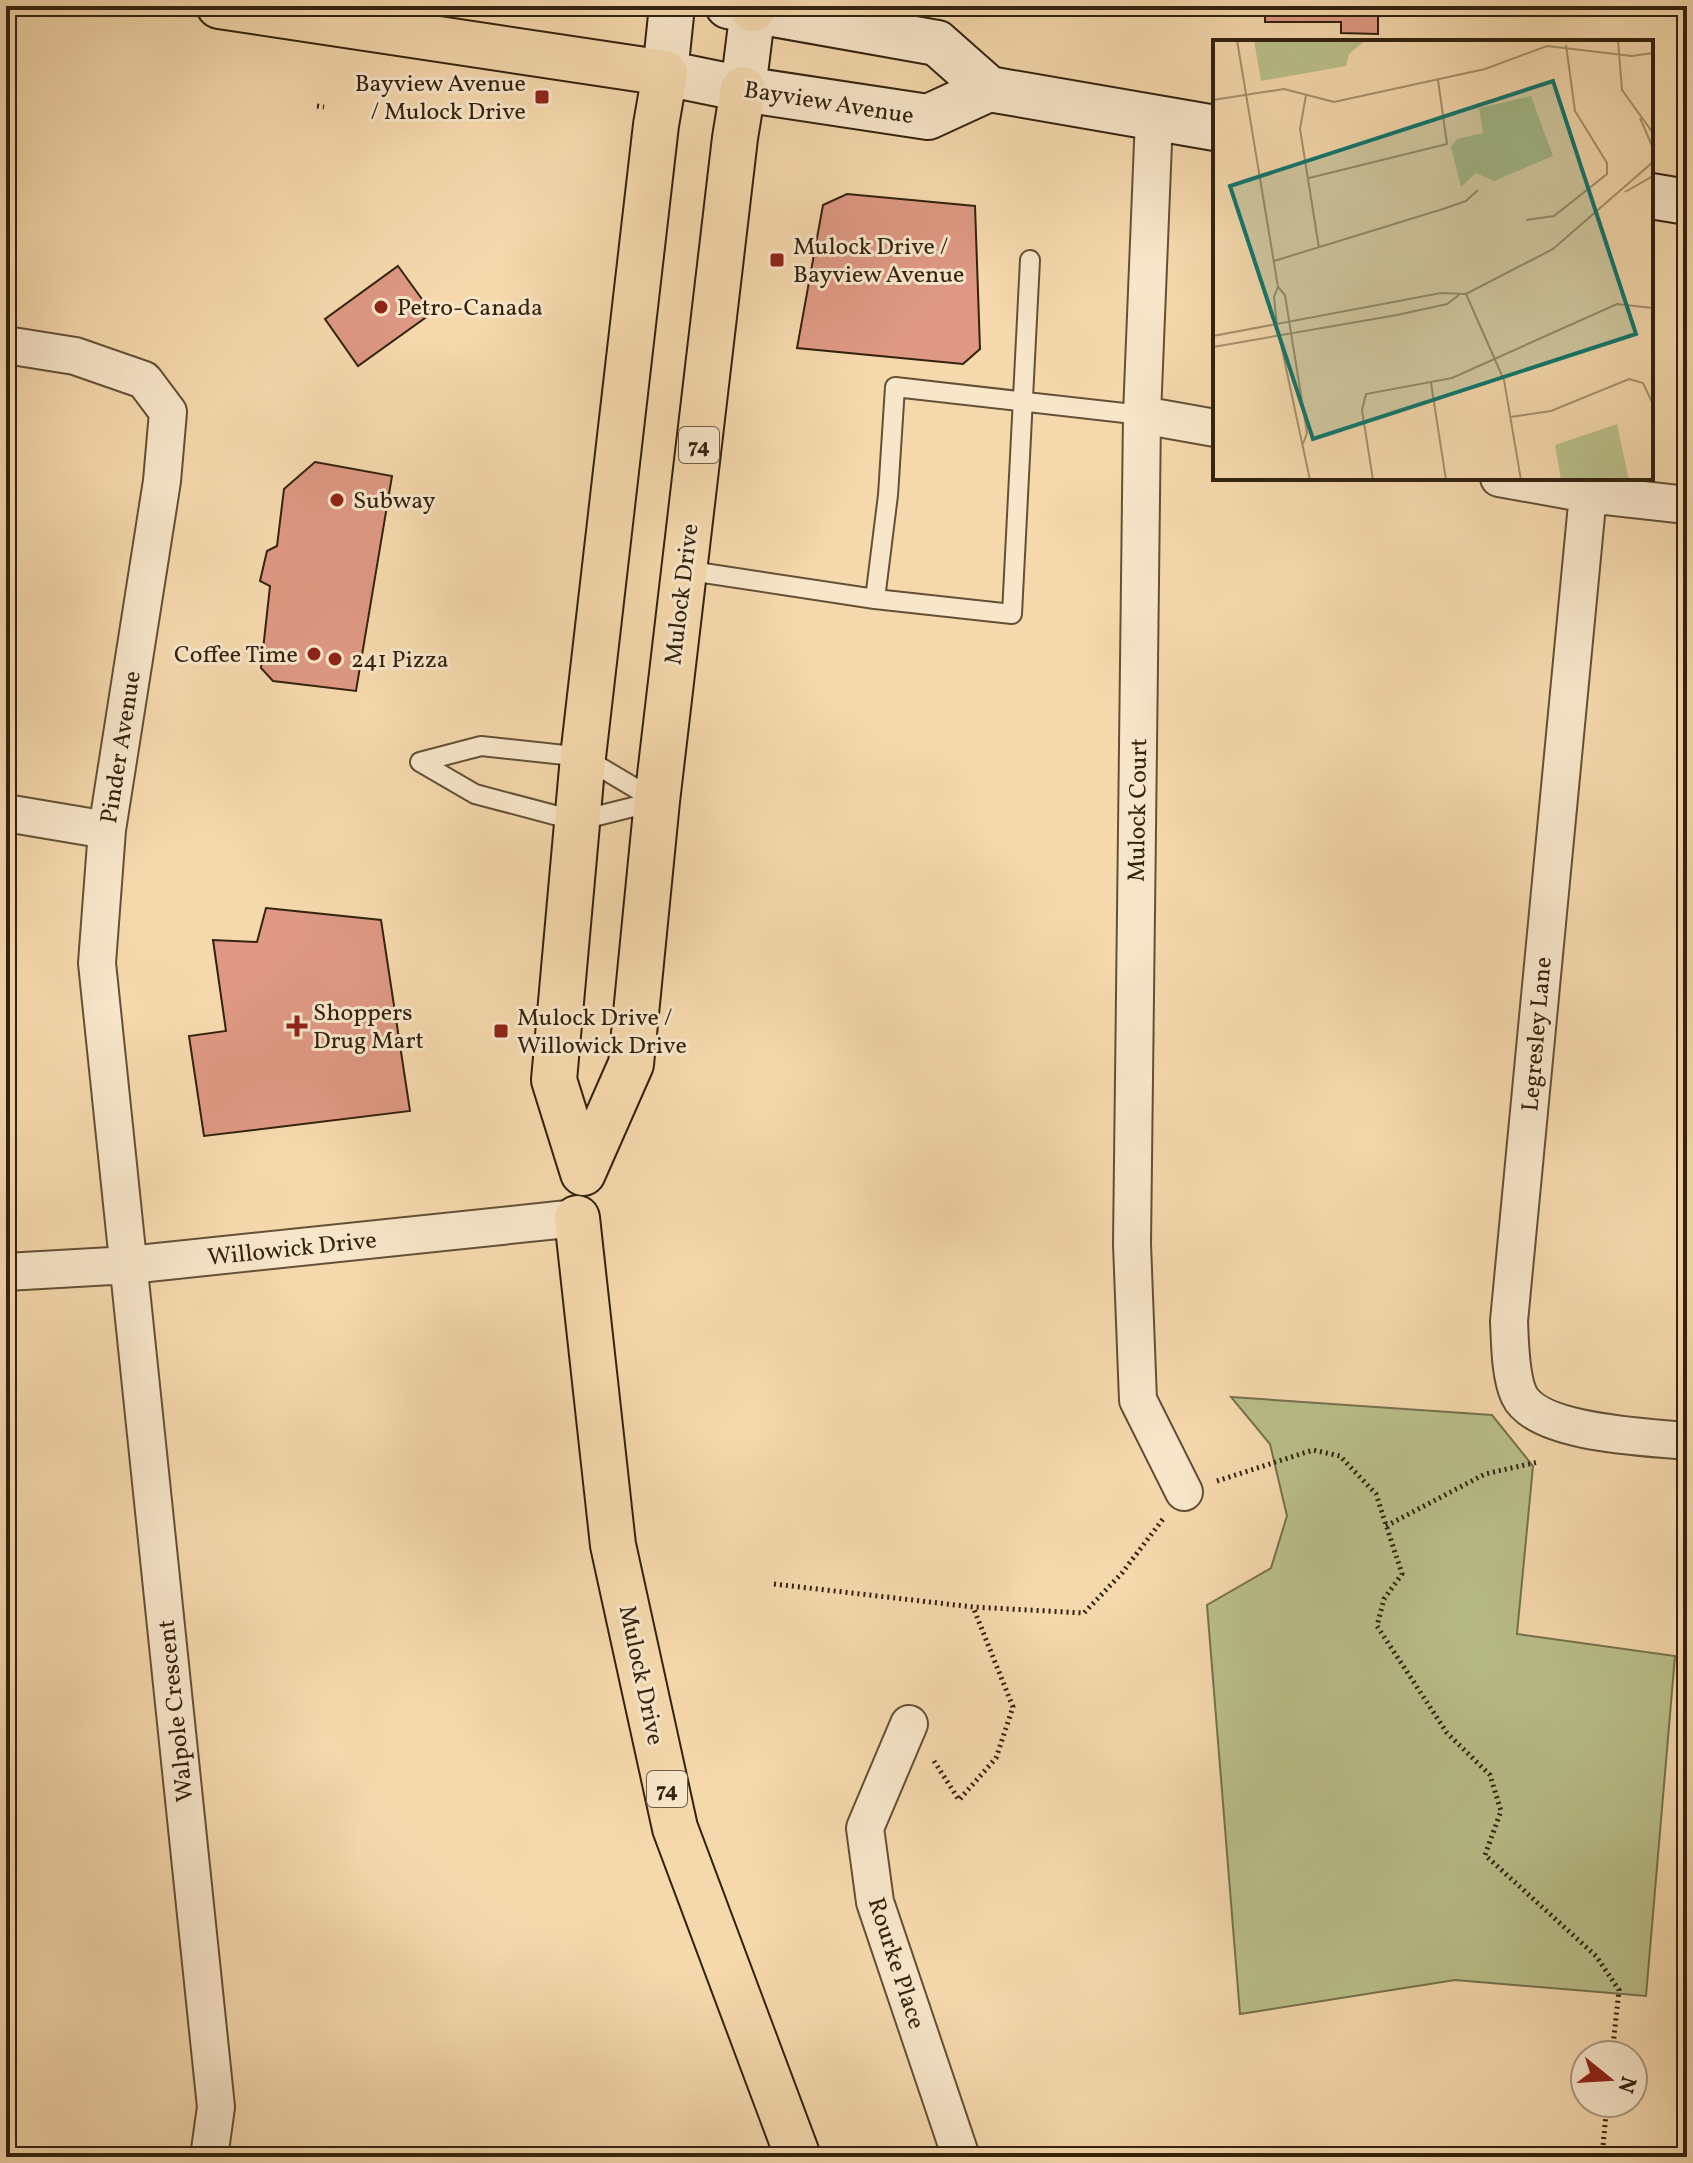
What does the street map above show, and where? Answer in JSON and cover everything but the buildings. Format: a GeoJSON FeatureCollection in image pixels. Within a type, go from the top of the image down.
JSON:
{"type":"FeatureCollection","features":[{"type":"Feature","properties":{"kind":"main road"},"geometry":{"type":"LineString","coordinates":[[219,6],[665,73]]}},
{"type":"Feature","properties":{"kind":"main road","name":"Mulock Drive"},"geometry":{"type":"LineString","coordinates":[[583,1173],[554,1080],[583,757],[672,6]]}},
{"type":"Feature","properties":{"kind":"main road"},"geometry":{"type":"LineString","coordinates":[[745,7],[937,43],[989,89],[1213,128]]}},
{"type":"Feature","properties":{"kind":"main road","name":"Mulock Drive"},"geometry":{"type":"LineString","coordinates":[[745,7],[743,89],[657,801],[631,1064],[583,1173],[577,1218],[613,1545],[675,1828],[798,2157]]}},
{"type":"Feature","properties":{"kind":"main road","name":"Bayview Avenue"},"geometry":{"type":"LineString","coordinates":[[665,73],[743,89],[928,117],[989,89]]}},
{"type":"Feature","properties":{"kind":"main road"},"geometry":{"type":"LineString","coordinates":[[1653,196],[1687,202]]}},
{"type":"Feature","properties":{"kind":"street","name":"Mulock Court"},"geometry":{"type":"LineString","coordinates":[[1154,118],[1142,415],[1132,1244],[1138,1400],[1184,1492]]}},
{"type":"Feature","properties":{"kind":"street","name":"Pinder Avenue"},"geometry":{"type":"LineString","coordinates":[[6,345],[75,356],[144,380],[168,412],[162,481],[107,830],[97,963],[129,1265]]}},
{"type":"Feature","properties":{"kind":"street"},"geometry":{"type":"LineString","coordinates":[[1142,415],[1213,428]]}},
{"type":"Feature","properties":{"kind":"street"},"geometry":{"type":"LineString","coordinates":[[1510,480],[1588,494],[1687,505]]}},
{"type":"Feature","properties":{"kind":"street","name":"Legresley Lane"},"geometry":{"type":"LineString","coordinates":[[1588,494],[1511,1305],[1511,1351],[1519,1396],[1536,1413],[1589,1432],[1687,1441]]}},
{"type":"Feature","properties":{"kind":"street"},"geometry":{"type":"LineString","coordinates":[[6,813],[107,830]]}},
{"type":"Feature","properties":{"kind":"street","name":"Willowick Drive"},"geometry":{"type":"LineString","coordinates":[[6,1272],[129,1265],[577,1218]]}},
{"type":"Feature","properties":{"kind":"street","name":"Walpole Crescent"},"geometry":{"type":"LineString","coordinates":[[129,1265],[216,2107],[209,2157]]}},
{"type":"Feature","properties":{"kind":"street","name":"Rourke Place"},"geometry":{"type":"LineString","coordinates":[[909,1724],[865,1828],[875,1902],[961,2157]]}},
{"type":"Feature","properties":{"kind":"lane"},"geometry":{"type":"LineString","coordinates":[[684,570],[875,599],[1012,614],[1030,260]]}},
{"type":"Feature","properties":{"kind":"lane"},"geometry":{"type":"LineString","coordinates":[[875,599],[888,495],[895,387],[1142,415]]}},
{"type":"Feature","properties":{"kind":"lane"},"geometry":{"type":"LineString","coordinates":[[481,746],[583,757],[657,801],[577,821],[475,794],[420,762],[481,746]]}},
{"type":"Feature","properties":{"kind":"path"},"geometry":{"type":"LineString","coordinates":[[774,1584],[973,1607],[1084,1613],[1122,1573],[1184,1492],[1313,1450],[1340,1456],[1376,1494],[1402,1574],[1384,1599],[1377,1626],[1447,1733],[1490,1775],[1501,1811],[1485,1855],[1596,1956],[1619,1990],[1614,2039]]}},
{"type":"Feature","properties":{"kind":"path"},"geometry":{"type":"LineString","coordinates":[[1386,1526],[1485,1474],[1538,1462]]}},
{"type":"Feature","properties":{"kind":"path"},"geometry":{"type":"LineString","coordinates":[[909,1724],[959,1800],[996,1758],[1013,1707],[973,1607]]}},
{"type":"Feature","properties":{"kind":"path"},"geometry":{"type":"LineString","coordinates":[[1602,2157],[1606,2119]]}},
{"type":"Feature","properties":{"kind":"green space"},"geometry":{"type":"Polygon","coordinates":[[[1231,1397],[1492,1415],[1533,1466],[1517,1634],[1675,1656],[1646,1996],[1455,1980],[1240,2014],[1207,1605],[1271,1568],[1287,1516],[1270,1444],[1231,1397]]]}},
{"type":"Feature","properties":{"kind":"place","name":"Bayview Avenue / Mulock Drive"},"geometry":{"type":"Point","coordinates":[542,97]}},
{"type":"Feature","properties":{"kind":"place","name":"Mulock Drive / Bayview Avenue"},"geometry":{"type":"Point","coordinates":[777,260]}},
{"type":"Feature","properties":{"kind":"place","name":"Petro-Canada"},"geometry":{"type":"Point","coordinates":[381,307]}},
{"type":"Feature","properties":{"kind":"place","name":"Subway"},"geometry":{"type":"Point","coordinates":[337,500]}},
{"type":"Feature","properties":{"kind":"place","name":"Coffee Time"},"geometry":{"type":"Point","coordinates":[314,654]}},
{"type":"Feature","properties":{"kind":"place","name":"241 Pizza"},"geometry":{"type":"Point","coordinates":[335,659]}},
{"type":"Feature","properties":{"kind":"place","name":"Shoppers Drug Mart"},"geometry":{"type":"Point","coordinates":[297,1026]}},
{"type":"Feature","properties":{"kind":"place","name":"Mulock Drive / Willowick Drive"},"geometry":{"type":"Point","coordinates":[501,1031]}}]}
